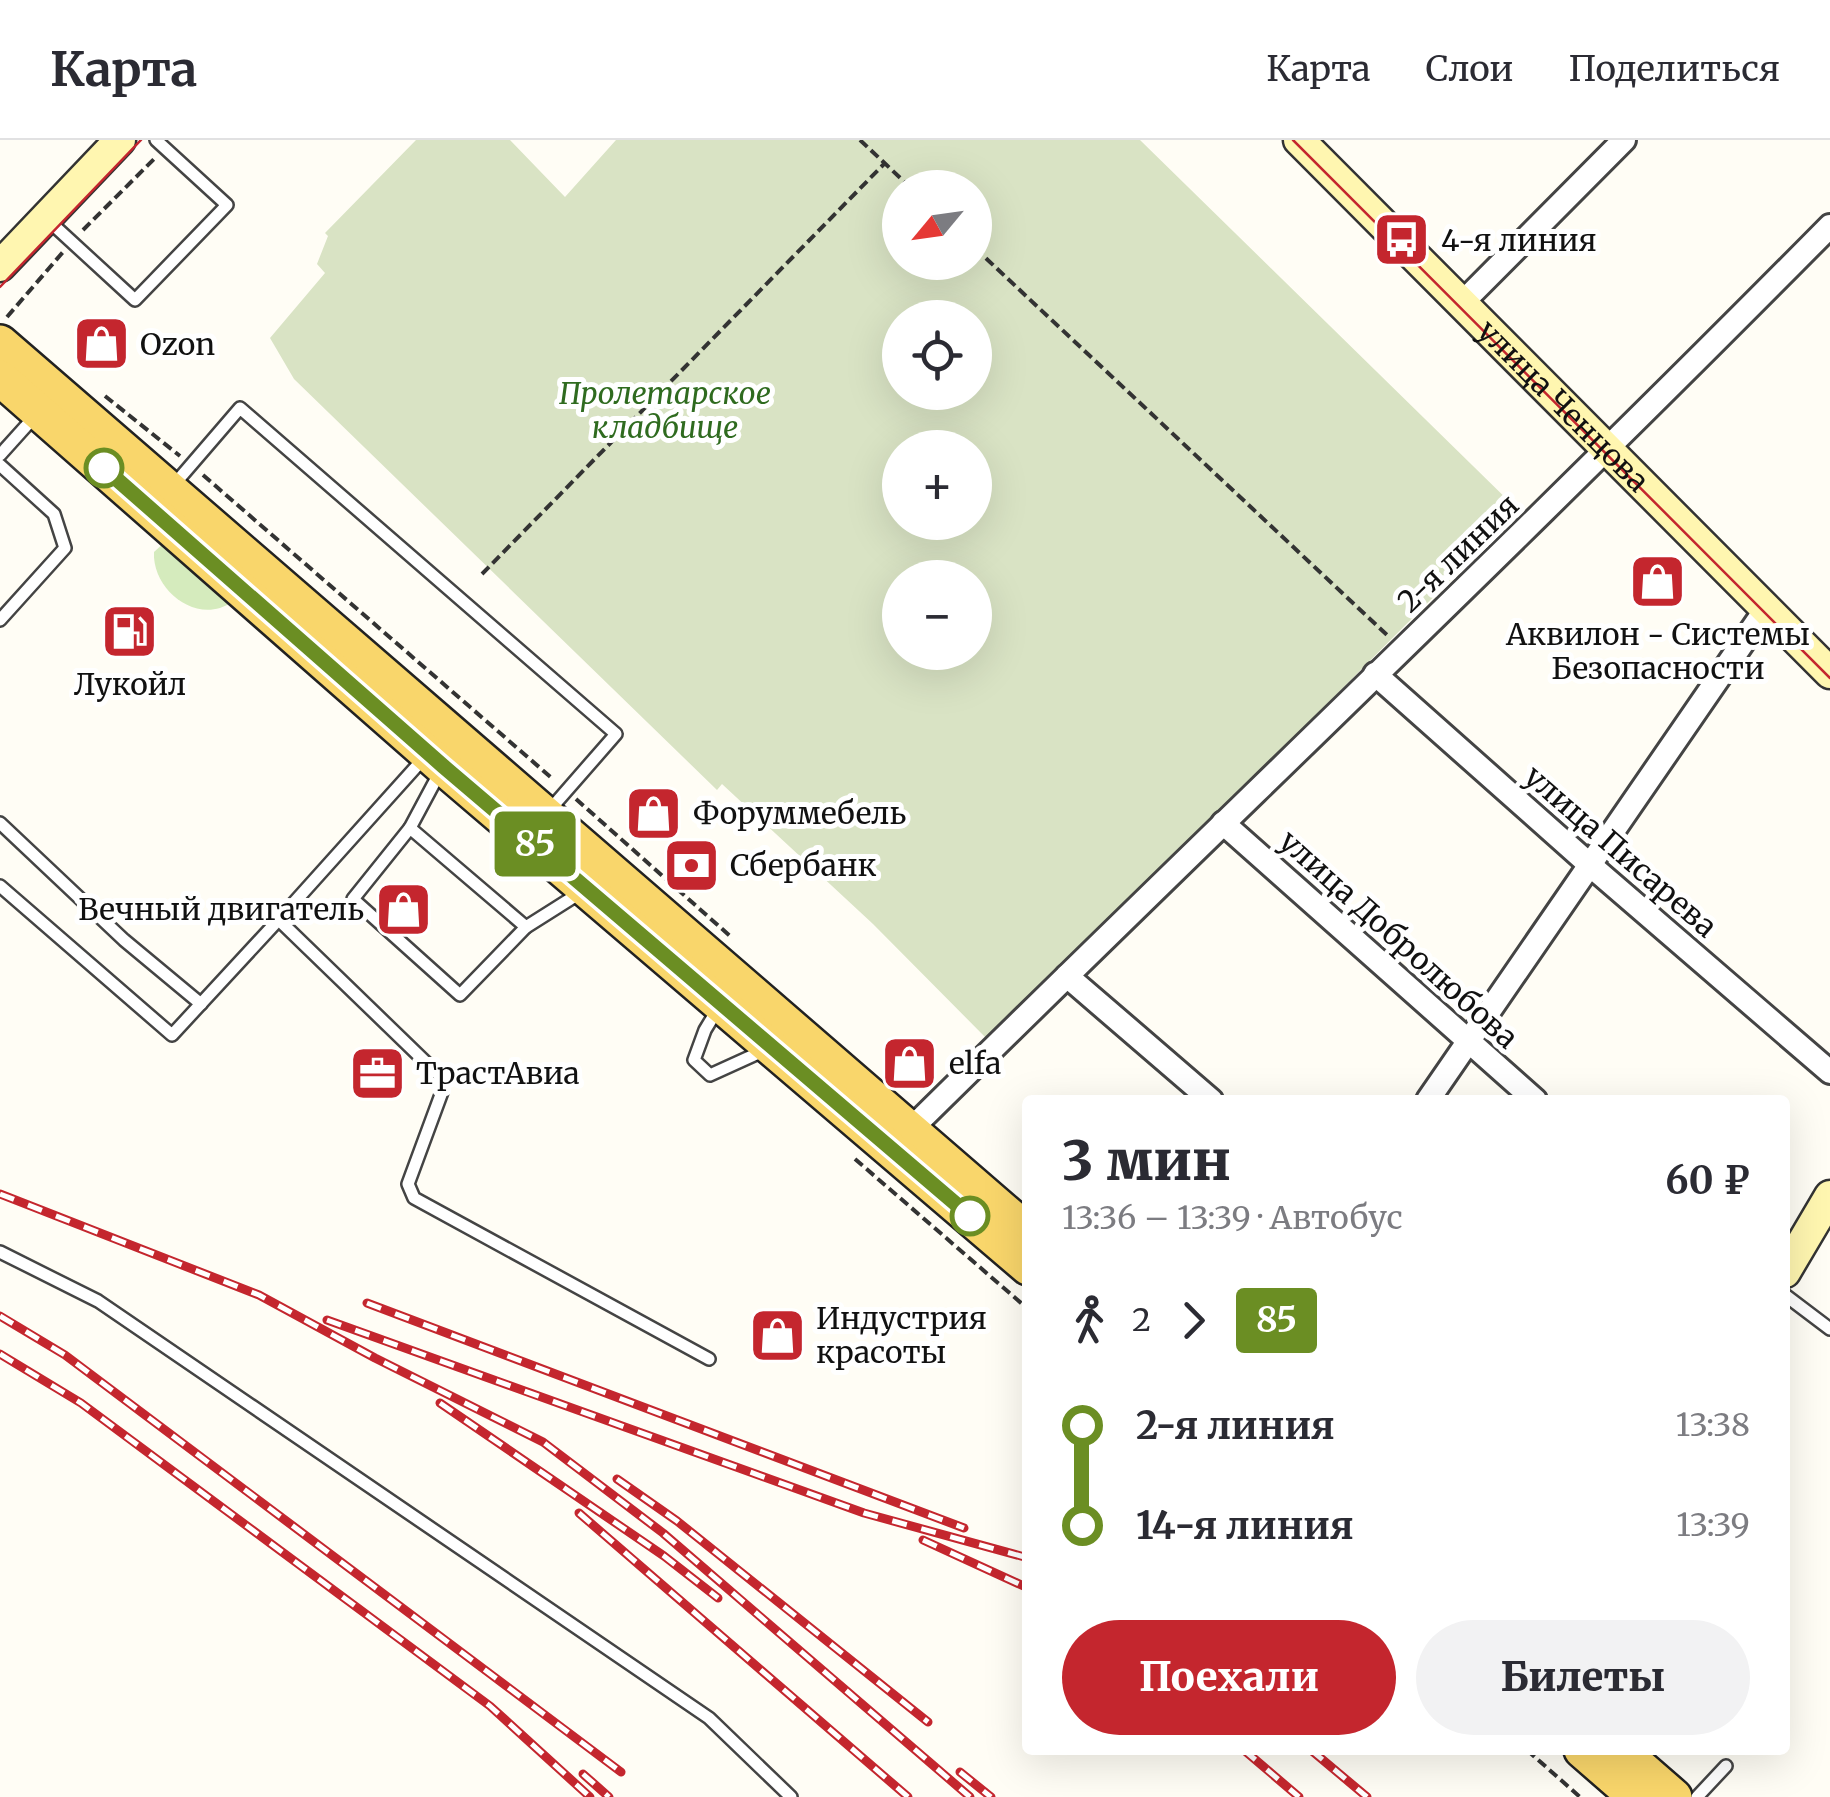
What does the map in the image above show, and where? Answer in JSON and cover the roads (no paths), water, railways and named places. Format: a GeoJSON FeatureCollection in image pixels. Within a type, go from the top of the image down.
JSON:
{"type":"FeatureCollection","features":[{"type":"Feature","properties":{"kind":"main road"},"geometry":{"type":"LineString","coordinates":[[3,330],[556,803],[910,1130],[1022,1227]]}},
{"type":"Feature","properties":{"kind":"main road"},"geometry":{"type":"LineString","coordinates":[[0,378],[436,760],[1022,1261]]}},
{"type":"Feature","properties":{"kind":"main road"},"geometry":{"type":"LineString","coordinates":[[1588,1755],[1636,1797]]}},
{"type":"Feature","properties":{"kind":"main road"},"geometry":{"type":"LineString","coordinates":[[1626,1755],[1674,1797]]}},
{"type":"Feature","properties":{"kind":"street"},"geometry":{"type":"LineString","coordinates":[[1461,304],[1624,140]]}},
{"type":"Feature","properties":{"kind":"street","name":"улица Ченцова"},"geometry":{"type":"LineString","coordinates":[[1308,143],[1461,304],[1830,673]]}},
{"type":"Feature","properties":{"kind":"street"},"geometry":{"type":"LineString","coordinates":[[0,266],[46,218],[104,145]]}},
{"type":"Feature","properties":{"kind":"street","name":"2-я линия"},"geometry":{"type":"LineString","coordinates":[[910,1130],[1375,674],[1608,452],[1830,226]]}},
{"type":"Feature","properties":{"kind":"street"},"geometry":{"type":"LineString","coordinates":[[1431,1095],[1766,609]]}},
{"type":"Feature","properties":{"kind":"street","name":"улица Писарева"},"geometry":{"type":"LineString","coordinates":[[1375,674],[1830,1072]]}},
{"type":"Feature","properties":{"kind":"street","name":"улица Добролюбова"},"geometry":{"type":"LineString","coordinates":[[1223,823],[1529,1095]]}},
{"type":"Feature","properties":{"kind":"street"},"geometry":{"type":"LineString","coordinates":[[1067,976],[1205,1095]]}},
{"type":"Feature","properties":{"kind":"street"},"geometry":{"type":"LineString","coordinates":[[1790,1264],[1830,1196]]}},
{"type":"Feature","properties":{"kind":"lane"},"geometry":{"type":"LineString","coordinates":[[46,218],[135,300],[227,205],[160,144]]}},
{"type":"Feature","properties":{"kind":"lane"},"geometry":{"type":"LineString","coordinates":[[180,478],[240,408],[496,629],[616,734],[556,803]]}},
{"type":"Feature","properties":{"kind":"lane"},"geometry":{"type":"LineString","coordinates":[[0,455],[39,412]]}},
{"type":"Feature","properties":{"kind":"lane"},"geometry":{"type":"LineString","coordinates":[[0,465],[54,514],[64,548],[0,620]]}},
{"type":"Feature","properties":{"kind":"lane"},"geometry":{"type":"LineString","coordinates":[[436,760],[410,828],[353,899],[460,995],[526,927],[587,888]]}},
{"type":"Feature","properties":{"kind":"lane"},"geometry":{"type":"LineString","coordinates":[[0,886],[172,1035],[282,916],[436,760]]}},
{"type":"Feature","properties":{"kind":"lane"},"geometry":{"type":"LineString","coordinates":[[0,822],[124,940],[202,1004]]}},
{"type":"Feature","properties":{"kind":"lane"},"geometry":{"type":"LineString","coordinates":[[410,828],[526,927]]}},
{"type":"Feature","properties":{"kind":"lane"},"geometry":{"type":"LineString","coordinates":[[282,916],[283,924],[442,1078],[442,1092],[408,1184],[414,1198],[709,1359]]}},
{"type":"Feature","properties":{"kind":"lane"},"geometry":{"type":"LineString","coordinates":[[721,1003],[694,1060],[710,1075],[773,1047]]}},
{"type":"Feature","properties":{"kind":"lane"},"geometry":{"type":"LineString","coordinates":[[0,1252],[98,1301],[709,1718],[792,1797]]}},
{"type":"Feature","properties":{"kind":"lane"},"geometry":{"type":"LineString","coordinates":[[1790,1298],[1830,1329]]}},
{"type":"Feature","properties":{"kind":"lane"},"geometry":{"type":"LineString","coordinates":[[1697,1797],[1726,1766]]}},
{"type":"Feature","properties":{"kind":"tram line"},"geometry":{"type":"LineString","coordinates":[[0,287],[141,140]]}},
{"type":"Feature","properties":{"kind":"tram line"},"geometry":{"type":"LineString","coordinates":[[1293,140],[1830,678]]}},
{"type":"Feature","properties":{"kind":"railway"},"geometry":{"type":"LineString","coordinates":[[0,1194],[259,1295],[543,1442],[663,1533],[970,1797]]}},
{"type":"Feature","properties":{"kind":"railway"},"geometry":{"type":"LineString","coordinates":[[367,1303],[964,1528]]}},
{"type":"Feature","properties":{"kind":"railway"},"geometry":{"type":"LineString","coordinates":[[0,1316],[65,1355],[621,1772]]}},
{"type":"Feature","properties":{"kind":"railway"},"geometry":{"type":"LineString","coordinates":[[327,1320],[864,1513],[1022,1556]]}},
{"type":"Feature","properties":{"kind":"railway"},"geometry":{"type":"LineString","coordinates":[[0,1354],[81,1403],[490,1706],[590,1797]]}},
{"type":"Feature","properties":{"kind":"railway"},"geometry":{"type":"LineString","coordinates":[[440,1403],[664,1556],[718,1598]]}},
{"type":"Feature","properties":{"kind":"railway"},"geometry":{"type":"LineString","coordinates":[[617,1479],[677,1521],[928,1722]]}},
{"type":"Feature","properties":{"kind":"railway"},"geometry":{"type":"LineString","coordinates":[[579,1513],[908,1797]]}},
{"type":"Feature","properties":{"kind":"railway"},"geometry":{"type":"LineString","coordinates":[[923,1540],[1022,1585]]}},
{"type":"Feature","properties":{"kind":"railway"},"geometry":{"type":"LineString","coordinates":[[1250,1755],[1299,1797]]}},
{"type":"Feature","properties":{"kind":"railway"},"geometry":{"type":"LineString","coordinates":[[1317,1755],[1367,1797]]}},
{"type":"Feature","properties":{"kind":"railway"},"geometry":{"type":"LineString","coordinates":[[960,1772],[991,1797]]}},
{"type":"Feature","properties":{"kind":"railway"},"geometry":{"type":"LineString","coordinates":[[583,1774],[609,1797]]}},
{"type":"Feature","properties":{"kind":"place","name":"4-я линия"},"geometry":{"type":"Point","coordinates":[1402,240]}},
{"type":"Feature","properties":{"kind":"place","name":"Ozon"},"geometry":{"type":"Point","coordinates":[101,344]}},
{"type":"Feature","properties":{"kind":"place","name":"Аквилон - Системы Безопасности"},"geometry":{"type":"Point","coordinates":[1658,581]}},
{"type":"Feature","properties":{"kind":"place","name":"Лукойл"},"geometry":{"type":"Point","coordinates":[130,631]}},
{"type":"Feature","properties":{"kind":"place","name":"Форуммебель"},"geometry":{"type":"Point","coordinates":[654,813]}},
{"type":"Feature","properties":{"kind":"place","name":"Сбербанк"},"geometry":{"type":"Point","coordinates":[691,865]}},
{"type":"Feature","properties":{"kind":"place","name":"Вечный двигатель"},"geometry":{"type":"Point","coordinates":[403,909]}},
{"type":"Feature","properties":{"kind":"place","name":"elfa"},"geometry":{"type":"Point","coordinates":[910,1063]}},
{"type":"Feature","properties":{"kind":"place","name":"ТрастАвиа"},"geometry":{"type":"Point","coordinates":[377,1073]}},
{"type":"Feature","properties":{"kind":"place","name":"Индустрия красоты"},"geometry":{"type":"Point","coordinates":[777,1335]}},
{"type":"Feature","properties":{"kind":"park label","name":"Пролетарское кладбище"},"geometry":{"type":"Point","coordinates":[665,410]}}]}
